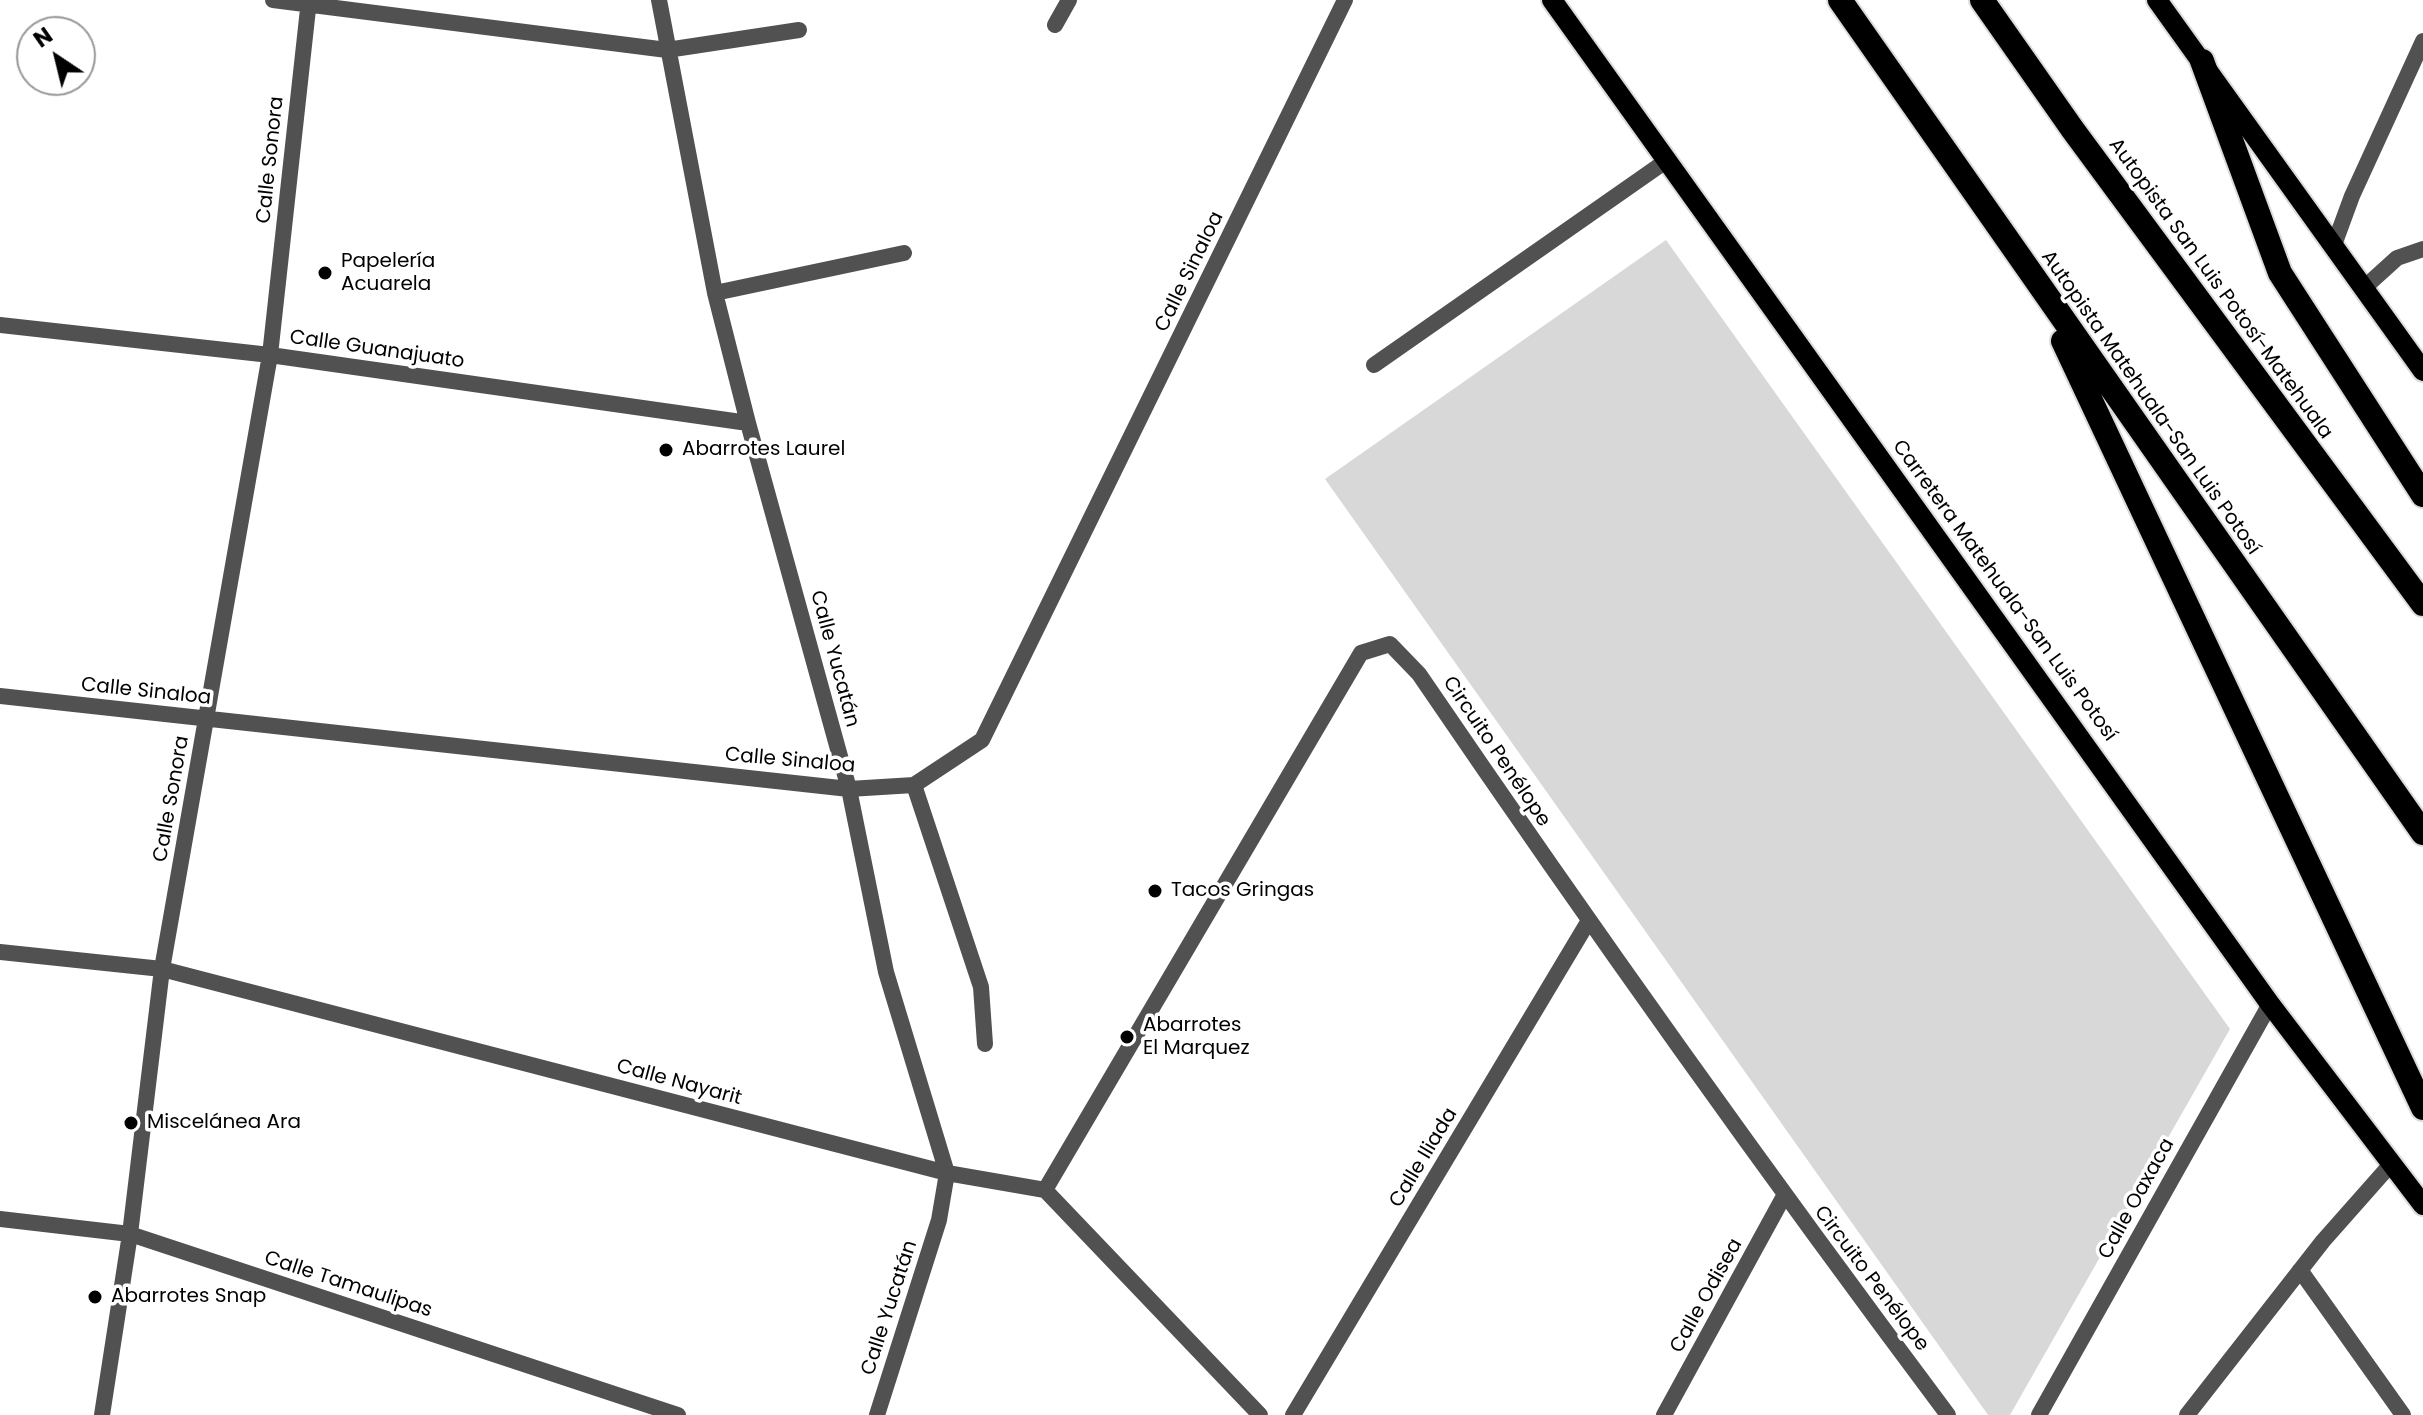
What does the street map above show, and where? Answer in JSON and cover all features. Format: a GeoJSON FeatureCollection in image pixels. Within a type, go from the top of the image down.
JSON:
{"type":"FeatureCollection","features":[{"type":"Feature","properties":{"kind":"highway","name":"Autopista Matehuala-San Luis Potosí"},"geometry":{"type":"LineString","coordinates":[[1840,0],[2423,833]]}},
{"type":"Feature","properties":{"kind":"highway","name":"Autopista San Luis Potosí-Matehuala"},"geometry":{"type":"LineString","coordinates":[[1982,0],[2073,130],[2423,604]]}},
{"type":"Feature","properties":{"kind":"highway"},"geometry":{"type":"LineString","coordinates":[[2202,61],[2280,273],[2423,495]]}},
{"type":"Feature","properties":{"kind":"highway"},"geometry":{"type":"LineString","coordinates":[[2034,281],[2423,1108]]}},
{"type":"Feature","properties":{"kind":"main road","name":"Carretera Matehuala-San Luis Potosí"},"geometry":{"type":"LineString","coordinates":[[1552,0],[2270,1004],[2423,1205]]}},
{"type":"Feature","properties":{"kind":"main road"},"geometry":{"type":"LineString","coordinates":[[2157,0],[2423,371]]}},
{"type":"Feature","properties":{"kind":"street"},"geometry":{"type":"LineString","coordinates":[[273,0],[309,2],[667,50],[799,30]]}},
{"type":"Feature","properties":{"kind":"street","name":"Calle Yucatán"},"geometry":{"type":"LineString","coordinates":[[659,0],[715,293],[849,789],[886,972],[947,1173],[939,1220],[877,1415]]}},
{"type":"Feature","properties":{"kind":"street"},"geometry":{"type":"LineString","coordinates":[[1055,25],[1069,0]]}},
{"type":"Feature","properties":{"kind":"street","name":"Calle Sinaloa"},"geometry":{"type":"LineString","coordinates":[[0,696],[849,789],[914,785],[982,740],[1345,0]]}},
{"type":"Feature","properties":{"kind":"street","name":"Calle Sonora"},"geometry":{"type":"LineString","coordinates":[[102,1415],[130,1234],[162,969],[270,355],[309,2]]}},
{"type":"Feature","properties":{"kind":"street"},"geometry":{"type":"LineString","coordinates":[[2334,245],[2352,196],[2423,41]]}},
{"type":"Feature","properties":{"kind":"street"},"geometry":{"type":"LineString","coordinates":[[1374,365],[1666,161]]}},
{"type":"Feature","properties":{"kind":"street"},"geometry":{"type":"LineString","coordinates":[[2365,287],[2397,258],[2423,249]]}},
{"type":"Feature","properties":{"kind":"street"},"geometry":{"type":"LineString","coordinates":[[715,293],[904,253]]}},
{"type":"Feature","properties":{"kind":"street","name":"Calle Guanajuato"},"geometry":{"type":"LineString","coordinates":[[0,325],[270,355],[748,423]]}},
{"type":"Feature","properties":{"kind":"street","name":"Circuito Penélope"},"geometry":{"type":"LineString","coordinates":[[1045,1190],[1361,653],[1390,644],[1419,674],[1588,922],[1784,1196],[1948,1415]]}},
{"type":"Feature","properties":{"kind":"street"},"geometry":{"type":"LineString","coordinates":[[914,785],[981,987],[985,1044]]}},
{"type":"Feature","properties":{"kind":"street","name":"Calle Iliada"},"geometry":{"type":"LineString","coordinates":[[1293,1415],[1588,922]]}},
{"type":"Feature","properties":{"kind":"street","name":"Calle Nayarit"},"geometry":{"type":"LineString","coordinates":[[0,952],[162,969],[947,1173],[1045,1190]]}},
{"type":"Feature","properties":{"kind":"street","name":"Calle Oaxaca"},"geometry":{"type":"LineString","coordinates":[[2039,1415],[2270,1004]]}},
{"type":"Feature","properties":{"kind":"street"},"geometry":{"type":"LineString","coordinates":[[2187,1415],[2300,1270],[2392,1163]]}},
{"type":"Feature","properties":{"kind":"street"},"geometry":{"type":"LineString","coordinates":[[1045,1190],[1260,1415]]}},
{"type":"Feature","properties":{"kind":"street","name":"Calle Odisea"},"geometry":{"type":"LineString","coordinates":[[1664,1415],[1784,1196]]}},
{"type":"Feature","properties":{"kind":"street","name":"Calle Tamaulipas"},"geometry":{"type":"LineString","coordinates":[[0,1219],[130,1234],[678,1415]]}},
{"type":"Feature","properties":{"kind":"street"},"geometry":{"type":"LineString","coordinates":[[2300,1270],[2403,1415]]}},
{"type":"Feature","properties":{"kind":"shaded area"},"geometry":{"type":"Polygon","coordinates":[[[1666,240],[2230,1029],[2010,1415],[1988,1415],[1325,479],[1666,240]]]}},
{"type":"Feature","properties":{"kind":"place","name":"Papelería Acuarela"},"geometry":{"type":"Point","coordinates":[325,273]}},
{"type":"Feature","properties":{"kind":"place","name":"Abarrotes Laurel"},"geometry":{"type":"Point","coordinates":[666,450]}},
{"type":"Feature","properties":{"kind":"place","name":"Tacos Gringas"},"geometry":{"type":"Point","coordinates":[1155,891]}},
{"type":"Feature","properties":{"kind":"place","name":"Abarrotes El Marquez"},"geometry":{"type":"Point","coordinates":[1127,1037]}},
{"type":"Feature","properties":{"kind":"place","name":"Miscelánea Ara"},"geometry":{"type":"Point","coordinates":[131,1123]}},
{"type":"Feature","properties":{"kind":"place","name":"Abarrotes Snap"},"geometry":{"type":"Point","coordinates":[95,1297]}}]}
